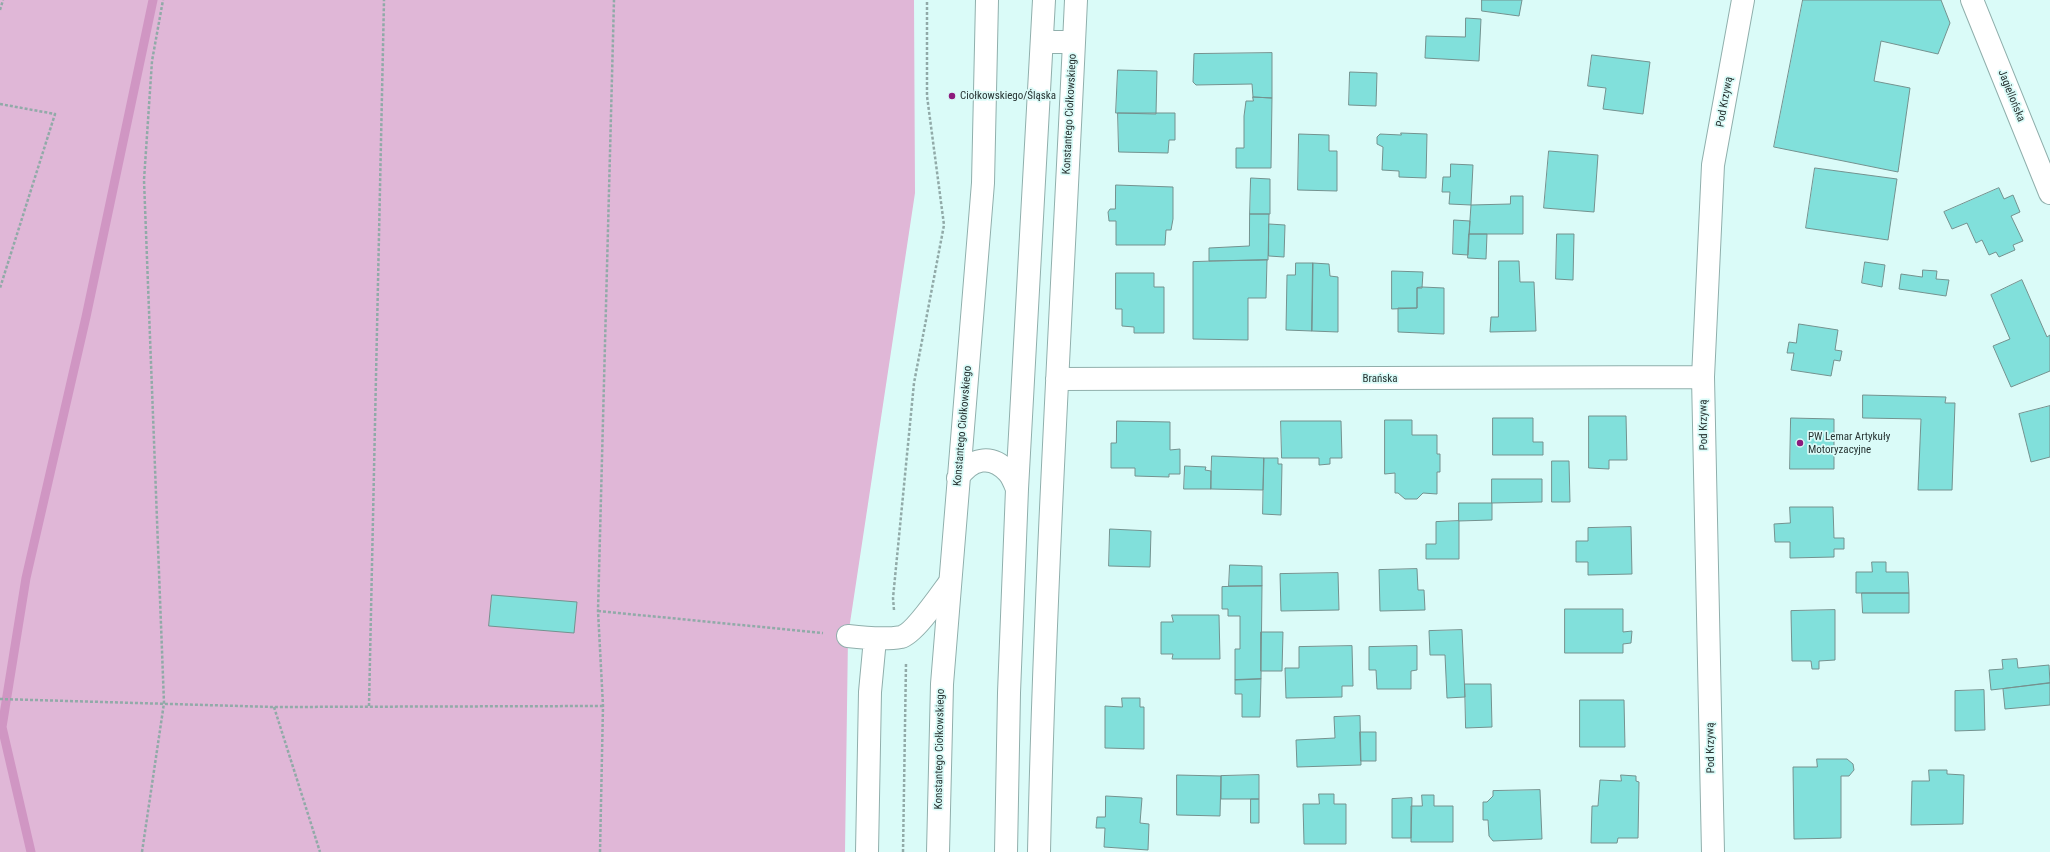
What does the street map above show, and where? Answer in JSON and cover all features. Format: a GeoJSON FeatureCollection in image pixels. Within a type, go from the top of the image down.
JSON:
{"type":"FeatureCollection","features":[{"type":"Feature","properties":{"kind":"street","name":"Konstantego Ciołkowskiego"},"geometry":{"type":"LineString","coordinates":[[938,852],[942,684],[983,183],[987,0]]}},
{"type":"Feature","properties":{"kind":"street"},"geometry":{"type":"LineString","coordinates":[[1006,852],[1009,693],[1017,489],[1043,42],[1044,0]]}},
{"type":"Feature","properties":{"kind":"street","name":"Konstantego Ciołkowskiego"},"geometry":{"type":"LineString","coordinates":[[1040,852],[1042,734],[1056,379],[1076,0]]}},
{"type":"Feature","properties":{"kind":"street","name":"Pod Krzywą"},"geometry":{"type":"LineString","coordinates":[[1713,852],[1703,377],[1713,165],[1744,0]]}},
{"type":"Feature","properties":{"kind":"street","name":"Jagiellońska"},"geometry":{"type":"LineString","coordinates":[[1972,0],[2050,193]]}},
{"type":"Feature","properties":{"kind":"street"},"geometry":{"type":"LineString","coordinates":[[1043,42],[1074,42]]}},
{"type":"Feature","properties":{"kind":"street","name":"Brańska"},"geometry":{"type":"LineString","coordinates":[[1056,379],[1703,377]]}},
{"type":"Feature","properties":{"kind":"street"},"geometry":{"type":"LineString","coordinates":[[958,478],[964,469],[975,462],[986,460],[998,464],[1009,472],[1017,489]]}},
{"type":"Feature","properties":{"kind":"street"},"geometry":{"type":"LineString","coordinates":[[848,636],[875,638],[902,636],[928,612],[950,582]]}},
{"type":"Feature","properties":{"kind":"street"},"geometry":{"type":"LineString","coordinates":[[867,852],[870,692],[875,638]]}},
{"type":"Feature","properties":{"kind":"path"},"geometry":{"type":"LineString","coordinates":[[0,10],[4,0]]}},
{"type":"Feature","properties":{"kind":"path"},"geometry":{"type":"LineString","coordinates":[[142,852],[164,703],[144,180],[152,61],[163,0]]}},
{"type":"Feature","properties":{"kind":"path"},"geometry":{"type":"LineString","coordinates":[[369,706],[384,0]]}},
{"type":"Feature","properties":{"kind":"path"},"geometry":{"type":"LineString","coordinates":[[600,852],[604,706],[598,610],[614,0]]}},
{"type":"Feature","properties":{"kind":"path"},"geometry":{"type":"LineString","coordinates":[[903,852],[907,654],[894,614],[893,598],[914,382],[944,225],[933,147],[928,96],[927,0]]}},
{"type":"Feature","properties":{"kind":"path"},"geometry":{"type":"LineString","coordinates":[[0,104],[55,114],[0,288]]}},
{"type":"Feature","properties":{"kind":"path"},"geometry":{"type":"LineString","coordinates":[[598,610],[848,636]]}},
{"type":"Feature","properties":{"kind":"path"},"geometry":{"type":"LineString","coordinates":[[0,699],[274,707],[604,706]]}},
{"type":"Feature","properties":{"kind":"path"},"geometry":{"type":"LineString","coordinates":[[274,707],[320,852]]}},
{"type":"Feature","properties":{"kind":"shaded area"},"geometry":{"type":"Polygon","coordinates":[[[0,0],[914,0],[915,193],[848,636],[845,852],[0,852],[0,0]]]}},
{"type":"Feature","properties":{"kind":"building"},"geometry":{"type":"Polygon","coordinates":[[[1482,0],[1522,0],[1519,16],[1482,11],[1482,0]]]}},
{"type":"Feature","properties":{"kind":"building"},"geometry":{"type":"Polygon","coordinates":[[[1803,0],[1941,0],[1950,23],[1938,54],[1881,41],[1874,81],[1910,88],[1898,172],[1774,147],[1803,0]]]}},
{"type":"Feature","properties":{"kind":"building"},"geometry":{"type":"Polygon","coordinates":[[[1466,18],[1481,19],[1479,61],[1425,58],[1426,36],[1465,37],[1466,18]]]}},
{"type":"Feature","properties":{"kind":"building"},"geometry":{"type":"Polygon","coordinates":[[[1272,53],[1272,98],[1253,97],[1252,84],[1196,85],[1193,82],[1194,54],[1272,53]]]}},
{"type":"Feature","properties":{"kind":"building"},"geometry":{"type":"Polygon","coordinates":[[[1592,55],[1650,62],[1643,114],[1603,109],[1606,88],[1588,86],[1592,55]]]}},
{"type":"Feature","properties":{"kind":"building"},"geometry":{"type":"Polygon","coordinates":[[[1118,70],[1157,71],[1156,114],[1116,113],[1118,70]]]}},
{"type":"Feature","properties":{"kind":"building"},"geometry":{"type":"Polygon","coordinates":[[[1350,72],[1377,73],[1376,106],[1349,105],[1350,72]]]}},
{"type":"Feature","properties":{"kind":"building"},"geometry":{"type":"Polygon","coordinates":[[[1253,97],[1272,98],[1271,168],[1236,168],[1236,148],[1244,148],[1244,116],[1246,101],[1253,101],[1253,97]]]}},
{"type":"Feature","properties":{"kind":"building"},"geometry":{"type":"Polygon","coordinates":[[[1118,113],[1175,113],[1175,140],[1169,140],[1168,153],[1119,152],[1118,113]]]}},
{"type":"Feature","properties":{"kind":"building"},"geometry":{"type":"Polygon","coordinates":[[[1401,133],[1427,134],[1426,178],[1399,177],[1399,171],[1382,170],[1383,147],[1377,144],[1377,137],[1380,134],[1401,135],[1401,133]]]}},
{"type":"Feature","properties":{"kind":"building"},"geometry":{"type":"Polygon","coordinates":[[[1299,134],[1329,135],[1329,151],[1337,151],[1337,191],[1298,190],[1299,134]]]}},
{"type":"Feature","properties":{"kind":"building"},"geometry":{"type":"Polygon","coordinates":[[[1549,151],[1598,155],[1594,212],[1544,208],[1549,151]]]}},
{"type":"Feature","properties":{"kind":"building"},"geometry":{"type":"Polygon","coordinates":[[[1451,164],[1473,165],[1471,205],[1449,204],[1450,192],[1442,192],[1443,177],[1450,177],[1451,164]]]}},
{"type":"Feature","properties":{"kind":"building"},"geometry":{"type":"Polygon","coordinates":[[[1815,168],[1897,179],[1888,240],[1806,228],[1815,168]]]}},
{"type":"Feature","properties":{"kind":"building"},"geometry":{"type":"Polygon","coordinates":[[[1251,178],[1270,179],[1270,214],[1250,214],[1251,178]]]}},
{"type":"Feature","properties":{"kind":"building"},"geometry":{"type":"Polygon","coordinates":[[[1116,185],[1173,187],[1173,219],[1171,230],[1166,230],[1165,245],[1116,245],[1116,221],[1109,221],[1108,212],[1110,209],[1115,209],[1116,185]]]}},
{"type":"Feature","properties":{"kind":"building"},"geometry":{"type":"Polygon","coordinates":[[[1999,188],[2004,199],[2013,195],[2020,212],[2011,216],[2023,241],[2013,245],[2015,250],[1999,257],[1996,252],[1989,255],[1982,240],[1976,243],[1967,223],[1952,229],[1944,212],[1999,188]]]}},
{"type":"Feature","properties":{"kind":"building"},"geometry":{"type":"Polygon","coordinates":[[[1511,196],[1523,196],[1523,234],[1469,234],[1471,205],[1510,204],[1511,196]]]}},
{"type":"Feature","properties":{"kind":"building"},"geometry":{"type":"Polygon","coordinates":[[[1250,214],[1269,214],[1268,260],[1209,261],[1209,248],[1249,246],[1250,214]]]}},
{"type":"Feature","properties":{"kind":"building"},"geometry":{"type":"Polygon","coordinates":[[[1454,220],[1470,221],[1468,255],[1453,254],[1454,220]]]}},
{"type":"Feature","properties":{"kind":"building"},"geometry":{"type":"Polygon","coordinates":[[[1269,224],[1285,225],[1284,257],[1269,256],[1269,224]]]}},
{"type":"Feature","properties":{"kind":"building"},"geometry":{"type":"Polygon","coordinates":[[[1469,234],[1487,234],[1486,259],[1468,258],[1469,234]]]}},
{"type":"Feature","properties":{"kind":"building"},"geometry":{"type":"Polygon","coordinates":[[[1557,234],[1574,234],[1573,280],[1556,279],[1557,234]]]}},
{"type":"Feature","properties":{"kind":"building"},"geometry":{"type":"Polygon","coordinates":[[[1267,260],[1266,298],[1248,298],[1248,340],[1193,339],[1193,262],[1267,260]]]}},
{"type":"Feature","properties":{"kind":"building"},"geometry":{"type":"Polygon","coordinates":[[[1499,261],[1519,261],[1520,282],[1534,282],[1536,331],[1490,332],[1491,317],[1498,317],[1499,261]]]}},
{"type":"Feature","properties":{"kind":"building"},"geometry":{"type":"Polygon","coordinates":[[[1865,262],[1885,265],[1882,287],[1862,283],[1865,262]]]}},
{"type":"Feature","properties":{"kind":"building"},"geometry":{"type":"Polygon","coordinates":[[[1296,263],[1313,263],[1312,331],[1286,330],[1287,275],[1295,275],[1296,263]]]}},
{"type":"Feature","properties":{"kind":"building"},"geometry":{"type":"Polygon","coordinates":[[[1313,263],[1329,264],[1330,276],[1338,277],[1338,332],[1312,331],[1313,263]]]}},
{"type":"Feature","properties":{"kind":"building"},"geometry":{"type":"Polygon","coordinates":[[[1923,270],[1937,271],[1936,279],[1949,280],[1946,296],[1899,289],[1901,274],[1922,277],[1923,270]]]}},
{"type":"Feature","properties":{"kind":"building"},"geometry":{"type":"Polygon","coordinates":[[[1392,271],[1423,272],[1422,288],[1417,288],[1417,308],[1392,309],[1392,271]]]}},
{"type":"Feature","properties":{"kind":"building"},"geometry":{"type":"Polygon","coordinates":[[[1116,273],[1154,273],[1154,287],[1164,287],[1164,333],[1134,333],[1134,327],[1122,326],[1122,309],[1116,309],[1116,273]]]}},
{"type":"Feature","properties":{"kind":"building"},"geometry":{"type":"Polygon","coordinates":[[[2022,280],[2047,337],[2050,335],[2050,371],[2011,387],[1993,346],[2010,339],[1991,295],[2022,280]]]}},
{"type":"Feature","properties":{"kind":"building"},"geometry":{"type":"Polygon","coordinates":[[[1417,288],[1444,288],[1444,334],[1398,332],[1398,308],[1417,308],[1417,288]]]}},
{"type":"Feature","properties":{"kind":"building"},"geometry":{"type":"Polygon","coordinates":[[[1799,324],[1838,330],[1835,350],[1842,351],[1840,361],[1834,360],[1831,376],[1791,370],[1794,353],[1787,353],[1789,342],[1796,343],[1799,324]]]}},
{"type":"Feature","properties":{"kind":"building"},"geometry":{"type":"Polygon","coordinates":[[[1863,395],[1946,397],[1945,403],[1955,403],[1952,490],[1918,490],[1921,419],[1863,418],[1863,395]]]}},
{"type":"Feature","properties":{"kind":"building"},"geometry":{"type":"Polygon","coordinates":[[[2050,406],[2050,457],[2031,462],[2019,414],[2050,406]]]}},
{"type":"Feature","properties":{"kind":"building"},"geometry":{"type":"Polygon","coordinates":[[[1589,416],[1626,416],[1627,460],[1609,460],[1609,469],[1589,468],[1589,416]]]}},
{"type":"Feature","properties":{"kind":"building"},"geometry":{"type":"Polygon","coordinates":[[[1493,418],[1533,418],[1533,442],[1543,442],[1543,455],[1493,455],[1493,418]]]}},
{"type":"Feature","properties":{"kind":"building"},"geometry":{"type":"Polygon","coordinates":[[[1791,418],[1834,419],[1834,469],[1790,469],[1791,418]]]}},
{"type":"Feature","properties":{"kind":"building"},"geometry":{"type":"Polygon","coordinates":[[[1385,420],[1412,420],[1412,435],[1437,435],[1437,454],[1440,454],[1440,472],[1437,472],[1437,494],[1423,493],[1417,499],[1405,499],[1398,493],[1395,493],[1395,473],[1385,474],[1385,420]]]}},
{"type":"Feature","properties":{"kind":"building"},"geometry":{"type":"Polygon","coordinates":[[[1117,421],[1170,422],[1170,450],[1180,449],[1180,474],[1169,474],[1169,477],[1135,476],[1135,468],[1111,468],[1111,443],[1116,443],[1117,421]]]}},
{"type":"Feature","properties":{"kind":"building"},"geometry":{"type":"Polygon","coordinates":[[[1281,421],[1341,421],[1342,458],[1330,458],[1330,464],[1319,465],[1319,458],[1282,458],[1281,421]]]}},
{"type":"Feature","properties":{"kind":"building"},"geometry":{"type":"Polygon","coordinates":[[[1212,456],[1264,458],[1263,490],[1211,489],[1212,456]]]}},
{"type":"Feature","properties":{"kind":"building"},"geometry":{"type":"Polygon","coordinates":[[[1264,458],[1278,458],[1278,464],[1282,464],[1281,515],[1263,514],[1264,458]]]}},
{"type":"Feature","properties":{"kind":"building"},"geometry":{"type":"Polygon","coordinates":[[[1552,461],[1569,461],[1570,502],[1552,502],[1552,461]]]}},
{"type":"Feature","properties":{"kind":"building"},"geometry":{"type":"Polygon","coordinates":[[[1185,466],[1206,467],[1205,470],[1211,471],[1211,489],[1184,489],[1185,466]]]}},
{"type":"Feature","properties":{"kind":"building"},"geometry":{"type":"Polygon","coordinates":[[[1492,479],[1542,479],[1542,502],[1492,503],[1492,479]]]}},
{"type":"Feature","properties":{"kind":"building"},"geometry":{"type":"Polygon","coordinates":[[[1459,503],[1492,503],[1492,520],[1459,521],[1459,503]]]}},
{"type":"Feature","properties":{"kind":"building"},"geometry":{"type":"Polygon","coordinates":[[[1790,507],[1833,507],[1834,538],[1844,538],[1844,549],[1834,549],[1834,557],[1790,558],[1790,542],[1775,542],[1774,524],[1790,523],[1790,507]]]}},
{"type":"Feature","properties":{"kind":"building"},"geometry":{"type":"Polygon","coordinates":[[[1459,521],[1459,559],[1426,559],[1426,544],[1436,544],[1436,522],[1459,521]]]}},
{"type":"Feature","properties":{"kind":"building"},"geometry":{"type":"Polygon","coordinates":[[[1631,527],[1632,574],[1588,575],[1588,562],[1576,562],[1576,541],[1588,541],[1588,528],[1631,527]]]}},
{"type":"Feature","properties":{"kind":"building"},"geometry":{"type":"Polygon","coordinates":[[[1110,529],[1151,531],[1150,567],[1109,566],[1110,529]]]}},
{"type":"Feature","properties":{"kind":"building"},"geometry":{"type":"Polygon","coordinates":[[[1872,562],[1886,562],[1886,572],[1908,572],[1909,593],[1856,593],[1856,572],[1872,572],[1872,562]]]}},
{"type":"Feature","properties":{"kind":"building"},"geometry":{"type":"Polygon","coordinates":[[[1230,565],[1262,566],[1262,586],[1229,586],[1230,565]]]}},
{"type":"Feature","properties":{"kind":"building"},"geometry":{"type":"Polygon","coordinates":[[[1417,569],[1418,590],[1424,590],[1425,610],[1380,611],[1379,570],[1417,569]]]}},
{"type":"Feature","properties":{"kind":"building"},"geometry":{"type":"Polygon","coordinates":[[[1338,573],[1339,610],[1281,611],[1280,574],[1338,573]]]}},
{"type":"Feature","properties":{"kind":"building"},"geometry":{"type":"Polygon","coordinates":[[[1262,586],[1261,679],[1235,680],[1235,649],[1240,649],[1240,616],[1228,616],[1228,609],[1222,609],[1222,587],[1262,586]]]}},
{"type":"Feature","properties":{"kind":"building"},"geometry":{"type":"Polygon","coordinates":[[[1862,593],[1909,593],[1909,613],[1863,613],[1862,593]]]}},
{"type":"Feature","properties":{"kind":"building"},"geometry":{"type":"Polygon","coordinates":[[[492,595],[577,602],[574,633],[489,626],[492,595]]]}},
{"type":"Feature","properties":{"kind":"building"},"geometry":{"type":"Polygon","coordinates":[[[1565,609],[1623,609],[1623,632],[1632,631],[1631,643],[1623,644],[1623,653],[1565,653],[1565,609]]]}},
{"type":"Feature","properties":{"kind":"building"},"geometry":{"type":"Polygon","coordinates":[[[1835,610],[1835,660],[1819,661],[1819,669],[1812,669],[1811,661],[1792,661],[1791,611],[1835,610]]]}},
{"type":"Feature","properties":{"kind":"building"},"geometry":{"type":"Polygon","coordinates":[[[1172,615],[1219,615],[1220,659],[1172,659],[1173,654],[1161,654],[1161,622],[1173,622],[1172,615]]]}},
{"type":"Feature","properties":{"kind":"building"},"geometry":{"type":"Polygon","coordinates":[[[1462,630],[1465,697],[1447,698],[1445,655],[1430,655],[1429,631],[1462,630]]]}},
{"type":"Feature","properties":{"kind":"building"},"geometry":{"type":"Polygon","coordinates":[[[1261,632],[1283,632],[1282,671],[1261,671],[1261,632]]]}},
{"type":"Feature","properties":{"kind":"building"},"geometry":{"type":"Polygon","coordinates":[[[1352,646],[1353,686],[1342,686],[1342,697],[1286,698],[1285,668],[1299,668],[1299,647],[1352,646]]]}},
{"type":"Feature","properties":{"kind":"building"},"geometry":{"type":"Polygon","coordinates":[[[1417,646],[1417,670],[1411,671],[1411,689],[1377,689],[1376,670],[1369,670],[1369,647],[1417,646]]]}},
{"type":"Feature","properties":{"kind":"building"},"geometry":{"type":"Polygon","coordinates":[[[2017,659],[2018,668],[2049,665],[2050,683],[1991,690],[1989,670],[2003,669],[2002,660],[2017,659]]]}},
{"type":"Feature","properties":{"kind":"building"},"geometry":{"type":"Polygon","coordinates":[[[1261,679],[1260,717],[1242,717],[1242,694],[1235,694],[1235,680],[1261,679]]]}},
{"type":"Feature","properties":{"kind":"building"},"geometry":{"type":"Polygon","coordinates":[[[2050,683],[2050,705],[2005,709],[2003,689],[2050,683]]]}},
{"type":"Feature","properties":{"kind":"building"},"geometry":{"type":"Polygon","coordinates":[[[1465,684],[1491,684],[1492,727],[1466,728],[1465,684]]]}},
{"type":"Feature","properties":{"kind":"building"},"geometry":{"type":"Polygon","coordinates":[[[1984,690],[1985,730],[1955,731],[1955,691],[1984,690]]]}},
{"type":"Feature","properties":{"kind":"building"},"geometry":{"type":"Polygon","coordinates":[[[1122,698],[1140,698],[1140,707],[1144,707],[1144,749],[1105,748],[1105,706],[1122,707],[1122,698]]]}},
{"type":"Feature","properties":{"kind":"building"},"geometry":{"type":"Polygon","coordinates":[[[1580,700],[1624,700],[1625,747],[1580,747],[1580,700]]]}},
{"type":"Feature","properties":{"kind":"building"},"geometry":{"type":"Polygon","coordinates":[[[1360,716],[1361,765],[1297,767],[1296,740],[1335,738],[1334,717],[1360,716]]]}},
{"type":"Feature","properties":{"kind":"building"},"geometry":{"type":"Polygon","coordinates":[[[1360,732],[1376,732],[1376,761],[1361,761],[1360,732]]]}},
{"type":"Feature","properties":{"kind":"building"},"geometry":{"type":"Polygon","coordinates":[[[1817,759],[1847,759],[1853,764],[1854,770],[1849,776],[1841,776],[1841,838],[1794,839],[1793,767],[1817,767],[1817,759]]]}},
{"type":"Feature","properties":{"kind":"building"},"geometry":{"type":"Polygon","coordinates":[[[1929,770],[1947,770],[1947,774],[1964,775],[1963,824],[1911,825],[1912,781],[1929,781],[1929,770]]]}},
{"type":"Feature","properties":{"kind":"building"},"geometry":{"type":"Polygon","coordinates":[[[1177,775],[1221,776],[1220,816],[1177,815],[1177,775]]]}},
{"type":"Feature","properties":{"kind":"building"},"geometry":{"type":"Polygon","coordinates":[[[1259,775],[1259,799],[1221,799],[1221,776],[1259,775]]]}},
{"type":"Feature","properties":{"kind":"building"},"geometry":{"type":"Polygon","coordinates":[[[1621,775],[1636,776],[1636,781],[1639,782],[1638,838],[1618,838],[1617,843],[1591,843],[1592,806],[1598,806],[1600,780],[1621,781],[1621,775]]]}},
{"type":"Feature","properties":{"kind":"building"},"geometry":{"type":"Polygon","coordinates":[[[1540,790],[1542,839],[1493,841],[1489,836],[1488,820],[1483,820],[1483,802],[1487,802],[1493,796],[1493,791],[1540,790]]]}},
{"type":"Feature","properties":{"kind":"building"},"geometry":{"type":"Polygon","coordinates":[[[1319,794],[1334,794],[1334,804],[1346,804],[1346,844],[1304,844],[1303,804],[1319,804],[1319,794]]]}},
{"type":"Feature","properties":{"kind":"building"},"geometry":{"type":"Polygon","coordinates":[[[1422,795],[1434,795],[1434,806],[1453,806],[1453,842],[1411,842],[1411,806],[1422,806],[1422,795]]]}},
{"type":"Feature","properties":{"kind":"building"},"geometry":{"type":"Polygon","coordinates":[[[1106,796],[1142,798],[1140,823],[1149,824],[1148,850],[1104,847],[1105,828],[1096,828],[1097,817],[1105,817],[1106,796]]]}},
{"type":"Feature","properties":{"kind":"building"},"geometry":{"type":"Polygon","coordinates":[[[1412,798],[1411,838],[1392,838],[1392,799],[1412,798]]]}},
{"type":"Feature","properties":{"kind":"building"},"geometry":{"type":"Polygon","coordinates":[[[1251,799],[1259,799],[1259,823],[1251,823],[1251,799]]]}},
{"type":"Feature","properties":{"kind":"waterway"},"geometry":{"type":"LineString","coordinates":[[31,852],[2,727],[26,578],[86,317],[153,0]]}},
{"type":"Feature","properties":{"kind":"place","name":"Ciołkowskiego/Śląska"},"geometry":{"type":"Point","coordinates":[952,96]}},
{"type":"Feature","properties":{"kind":"place","name":"PW Lemar Artykuły Motoryzacyjne"},"geometry":{"type":"Point","coordinates":[1800,443]}}]}
